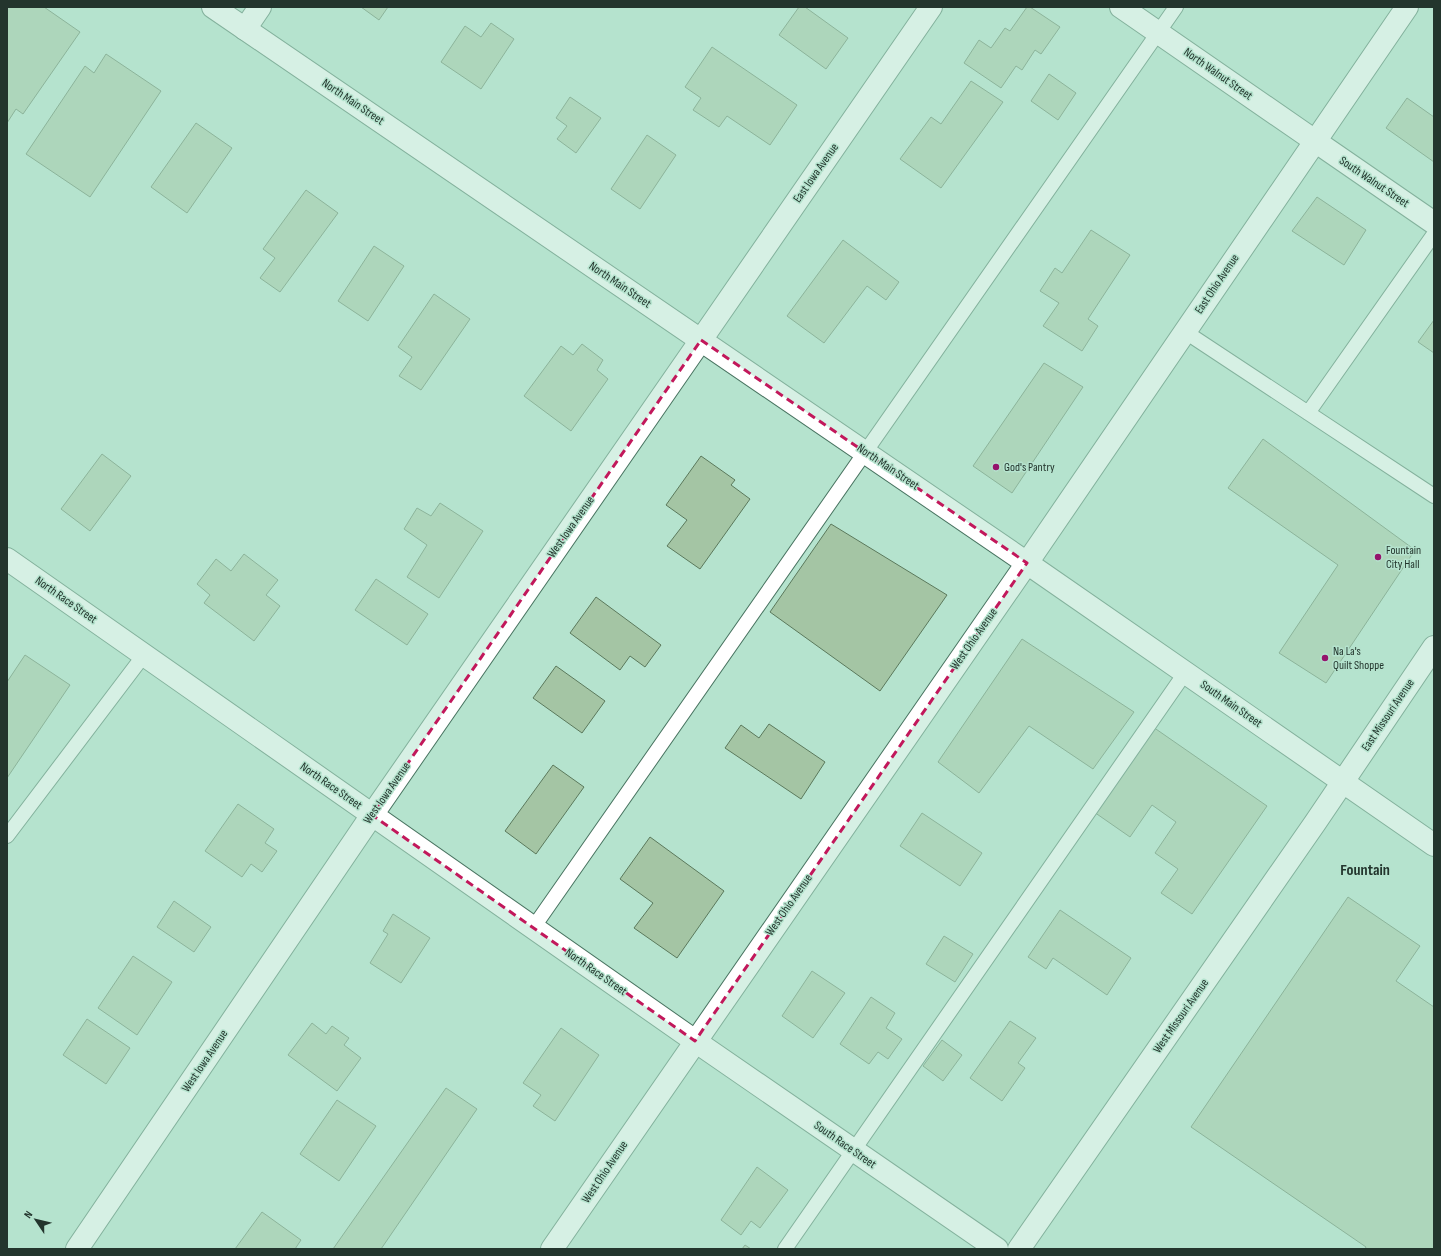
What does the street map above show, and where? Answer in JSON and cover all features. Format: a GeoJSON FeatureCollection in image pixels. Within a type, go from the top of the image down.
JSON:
{"type":"FeatureCollection","features":[{"type":"Feature","properties":{"kind":"street","name":"North Main Street"},"geometry":{"type":"LineString","coordinates":[[213,7],[1028,563]]}},
{"type":"Feature","properties":{"kind":"street"},"geometry":{"type":"LineString","coordinates":[[245,29],[260,7]]}},
{"type":"Feature","properties":{"kind":"street","name":"East Iowa Avenue"},"geometry":{"type":"LineString","coordinates":[[701,340],[931,7]]}},
{"type":"Feature","properties":{"kind":"street","name":"North Walnut Street"},"geometry":{"type":"LineString","coordinates":[[1121,7],[1314,141]]}},
{"type":"Feature","properties":{"kind":"street","name":"East Ohio Avenue"},"geometry":{"type":"LineString","coordinates":[[1028,563],[1184,331],[1407,7]]}},
{"type":"Feature","properties":{"kind":"street","name":"South Walnut Street"},"geometry":{"type":"LineString","coordinates":[[1314,141],[1434,223]]}},
{"type":"Feature","properties":{"kind":"street","name":"West Iowa Avenue"},"geometry":{"type":"LineString","coordinates":[[76,1249],[372,815],[701,340]]}},
{"type":"Feature","properties":{"kind":"street","name":"North Race Street"},"geometry":{"type":"LineString","coordinates":[[7,559],[695,1041]]}},
{"type":"Feature","properties":{"kind":"street","name":"South Main Street"},"geometry":{"type":"LineString","coordinates":[[1028,563],[1342,783],[1434,845]]}},
{"type":"Feature","properties":{"kind":"street","name":"West Ohio Avenue"},"geometry":{"type":"LineString","coordinates":[[552,1249],[1028,563]]}},
{"type":"Feature","properties":{"kind":"street","name":"East Missouri Avenue"},"geometry":{"type":"LineString","coordinates":[[1342,783],[1434,647]]}},
{"type":"Feature","properties":{"kind":"street","name":"West Missouri Avenue"},"geometry":{"type":"LineString","coordinates":[[1019,1249],[1342,783]]}},
{"type":"Feature","properties":{"kind":"street","name":"South Race Street"},"geometry":{"type":"LineString","coordinates":[[695,1041],[997,1249]]}},
{"type":"Feature","properties":{"kind":"lane"},"geometry":{"type":"LineString","coordinates":[[533,928],[1176,7]]}},
{"type":"Feature","properties":{"kind":"lane"},"geometry":{"type":"LineString","coordinates":[[1308,413],[1434,234]]}},
{"type":"Feature","properties":{"kind":"lane"},"geometry":{"type":"LineString","coordinates":[[1184,331],[1434,496]]}},
{"type":"Feature","properties":{"kind":"lane"},"geometry":{"type":"LineString","coordinates":[[7,836],[144,655]]}},
{"type":"Feature","properties":{"kind":"lane"},"geometry":{"type":"LineString","coordinates":[[785,1249],[852,1150],[1185,673]]}},
{"type":"Feature","properties":{"kind":"highlighted area"},"geometry":{"type":"Polygon","coordinates":[[[701,340],[1027,563],[695,1041],[372,815],[701,340]]]}},
{"type":"Feature","properties":{"kind":"building"},"geometry":{"type":"Polygon","coordinates":[[[7,7],[44,7],[80,32],[23,114],[16,109],[7,123],[7,7]]]}},
{"type":"Feature","properties":{"kind":"building"},"geometry":{"type":"Polygon","coordinates":[[[361,7],[388,7],[379,20],[361,7]]]}},
{"type":"Feature","properties":{"kind":"building"},"geometry":{"type":"Polygon","coordinates":[[[799,7],[805,7],[848,38],[826,69],[779,35],[799,7]]]}},
{"type":"Feature","properties":{"kind":"building"},"geometry":{"type":"Polygon","coordinates":[[[1027,7],[1030,7],[1060,27],[1041,54],[1035,50],[1022,70],[1016,66],[1001,88],[964,63],[979,40],[991,48],[1005,28],[1010,31],[1027,7]]]}},
{"type":"Feature","properties":{"kind":"building"},"geometry":{"type":"Polygon","coordinates":[[[491,23],[514,39],[481,89],[441,62],[465,26],[481,37],[491,23]]]}},
{"type":"Feature","properties":{"kind":"building"},"geometry":{"type":"Polygon","coordinates":[[[712,47],[797,105],[770,145],[727,116],[719,127],[693,110],[701,98],[685,87],[712,47]]]}},
{"type":"Feature","properties":{"kind":"building"},"geometry":{"type":"Polygon","coordinates":[[[106,54],[161,91],[90,197],[26,154],[85,66],[94,73],[106,54]]]}},
{"type":"Feature","properties":{"kind":"building"},"geometry":{"type":"Polygon","coordinates":[[[1049,74],[1076,93],[1058,120],[1031,101],[1049,74]]]}},
{"type":"Feature","properties":{"kind":"building"},"geometry":{"type":"Polygon","coordinates":[[[971,81],[1003,102],[941,188],[900,159],[931,117],[941,124],[971,81]]]}},
{"type":"Feature","properties":{"kind":"building"},"geometry":{"type":"Polygon","coordinates":[[[570,97],[601,118],[576,153],[557,139],[567,126],[556,118],[570,97]]]}},
{"type":"Feature","properties":{"kind":"building"},"geometry":{"type":"Polygon","coordinates":[[[1407,98],[1434,117],[1434,162],[1386,128],[1407,98]]]}},
{"type":"Feature","properties":{"kind":"building"},"geometry":{"type":"Polygon","coordinates":[[[196,123],[232,148],[187,213],[151,187],[196,123]]]}},
{"type":"Feature","properties":{"kind":"building"},"geometry":{"type":"Polygon","coordinates":[[[647,135],[676,155],[640,209],[611,189],[647,135]]]}},
{"type":"Feature","properties":{"kind":"building"},"geometry":{"type":"Polygon","coordinates":[[[306,190],[338,213],[280,292],[260,278],[275,258],[263,249],[306,190]]]}},
{"type":"Feature","properties":{"kind":"building"},"geometry":{"type":"Polygon","coordinates":[[[1317,197],[1366,230],[1344,265],[1292,231],[1317,197]]]}},
{"type":"Feature","properties":{"kind":"building"},"geometry":{"type":"Polygon","coordinates":[[[1091,230],[1130,255],[1088,319],[1098,326],[1082,351],[1043,326],[1059,303],[1040,291],[1055,268],[1062,273],[1091,230]]]}},
{"type":"Feature","properties":{"kind":"building"},"geometry":{"type":"Polygon","coordinates":[[[843,240],[899,282],[886,300],[867,286],[824,343],[787,316],[843,240]]]}},
{"type":"Feature","properties":{"kind":"building"},"geometry":{"type":"Polygon","coordinates":[[[374,246],[404,266],[368,321],[338,301],[374,246]]]}},
{"type":"Feature","properties":{"kind":"building"},"geometry":{"type":"Polygon","coordinates":[[[434,294],[470,319],[421,390],[399,376],[412,357],[398,347],[434,294]]]}},
{"type":"Feature","properties":{"kind":"building"},"geometry":{"type":"Polygon","coordinates":[[[1434,320],[1434,353],[1418,342],[1434,320]]]}},
{"type":"Feature","properties":{"kind":"building"},"geometry":{"type":"Polygon","coordinates":[[[582,344],[603,360],[597,370],[608,379],[571,431],[524,396],[561,346],[573,355],[582,344]]]}},
{"type":"Feature","properties":{"kind":"building"},"geometry":{"type":"Polygon","coordinates":[[[1044,363],[1083,387],[1012,493],[973,466],[1044,363]]]}},
{"type":"Feature","properties":{"kind":"building"},"geometry":{"type":"Polygon","coordinates":[[[1263,439],[1415,550],[1326,683],[1279,653],[1338,565],[1228,488],[1263,439]]]}},
{"type":"Feature","properties":{"kind":"building"},"geometry":{"type":"Polygon","coordinates":[[[102,454],[131,476],[90,531],[61,509],[102,454]]]}},
{"type":"Feature","properties":{"kind":"building"},"geometry":{"type":"Polygon","coordinates":[[[701,456],[735,480],[731,485],[750,499],[700,569],[667,546],[687,520],[666,505],[701,456]]]}},
{"type":"Feature","properties":{"kind":"building"},"geometry":{"type":"Polygon","coordinates":[[[440,503],[483,531],[439,598],[407,577],[427,545],[404,529],[417,508],[431,516],[440,503]]]}},
{"type":"Feature","properties":{"kind":"building"},"geometry":{"type":"Polygon","coordinates":[[[831,524],[947,595],[880,691],[770,612],[831,524]]]}},
{"type":"Feature","properties":{"kind":"building"},"geometry":{"type":"Polygon","coordinates":[[[244,554],[278,580],[266,595],[280,606],[254,641],[204,603],[210,595],[197,584],[216,559],[231,571],[244,554]]]}},
{"type":"Feature","properties":{"kind":"building"},"geometry":{"type":"Polygon","coordinates":[[[376,579],[428,614],[407,645],[355,610],[376,579]]]}},
{"type":"Feature","properties":{"kind":"building"},"geometry":{"type":"Polygon","coordinates":[[[596,597],[661,645],[645,667],[630,656],[620,670],[570,633],[596,597]]]}},
{"type":"Feature","properties":{"kind":"building"},"geometry":{"type":"Polygon","coordinates":[[[1022,639],[1134,712],[1093,769],[1029,726],[979,793],[938,762],[1022,639]]]}},
{"type":"Feature","properties":{"kind":"building"},"geometry":{"type":"Polygon","coordinates":[[[25,655],[70,685],[7,778],[7,682],[25,655]]]}},
{"type":"Feature","properties":{"kind":"building"},"geometry":{"type":"Polygon","coordinates":[[[556,666],[605,701],[582,733],[533,698],[556,666]]]}},
{"type":"Feature","properties":{"kind":"building"},"geometry":{"type":"Polygon","coordinates":[[[769,724],[825,762],[801,799],[725,748],[741,725],[759,738],[769,724]]]}},
{"type":"Feature","properties":{"kind":"building"},"geometry":{"type":"Polygon","coordinates":[[[1153,727],[1267,806],[1192,914],[1161,893],[1178,869],[1155,853],[1176,822],[1152,805],[1130,837],[1094,812],[1153,727]]]}},
{"type":"Feature","properties":{"kind":"building"},"geometry":{"type":"Polygon","coordinates":[[[553,765],[584,787],[536,854],[505,831],[553,765]]]}},
{"type":"Feature","properties":{"kind":"building"},"geometry":{"type":"Polygon","coordinates":[[[238,804],[274,829],[265,843],[277,851],[262,872],[251,864],[242,877],[205,851],[238,804]]]}},
{"type":"Feature","properties":{"kind":"building"},"geometry":{"type":"Polygon","coordinates":[[[922,813],[982,853],[960,886],[900,846],[922,813]]]}},
{"type":"Feature","properties":{"kind":"building"},"geometry":{"type":"Polygon","coordinates":[[[650,837],[724,891],[677,958],[634,928],[653,903],[620,879],[650,837]]]}},
{"type":"Feature","properties":{"kind":"building"},"geometry":{"type":"Polygon","coordinates":[[[1348,897],[1420,946],[1396,981],[1434,1007],[1434,1249],[1365,1249],[1366,1247],[1191,1127],[1348,897]]]}},
{"type":"Feature","properties":{"kind":"building"},"geometry":{"type":"Polygon","coordinates":[[[174,901],[211,927],[194,952],[157,927],[174,901]]]}},
{"type":"Feature","properties":{"kind":"building"},"geometry":{"type":"Polygon","coordinates":[[[1060,910],[1131,958],[1107,995],[1053,958],[1046,969],[1028,957],[1060,910]]]}},
{"type":"Feature","properties":{"kind":"building"},"geometry":{"type":"Polygon","coordinates":[[[393,914],[430,938],[401,983],[370,963],[388,934],[383,931],[393,914]]]}},
{"type":"Feature","properties":{"kind":"building"},"geometry":{"type":"Polygon","coordinates":[[[944,936],[973,954],[955,982],[926,964],[944,936]]]}},
{"type":"Feature","properties":{"kind":"building"},"geometry":{"type":"Polygon","coordinates":[[[133,956],[172,982],[137,1035],[98,1008],[133,956]]]}},
{"type":"Feature","properties":{"kind":"building"},"geometry":{"type":"Polygon","coordinates":[[[812,971],[845,993],[813,1038],[782,1016],[812,971]]]}},
{"type":"Feature","properties":{"kind":"building"},"geometry":{"type":"Polygon","coordinates":[[[871,997],[895,1013],[886,1028],[902,1039],[888,1059],[878,1052],[869,1064],[840,1044],[871,997]]]}},
{"type":"Feature","properties":{"kind":"building"},"geometry":{"type":"Polygon","coordinates":[[[87,1019],[130,1048],[106,1084],[63,1055],[87,1019]]]}},
{"type":"Feature","properties":{"kind":"building"},"geometry":{"type":"Polygon","coordinates":[[[1010,1021],[1036,1038],[1018,1063],[1025,1068],[1002,1101],[970,1078],[1010,1021]]]}},
{"type":"Feature","properties":{"kind":"building"},"geometry":{"type":"Polygon","coordinates":[[[312,1023],[326,1034],[332,1026],[349,1038],[344,1045],[361,1058],[337,1091],[288,1055],[312,1023]]]}},
{"type":"Feature","properties":{"kind":"building"},"geometry":{"type":"Polygon","coordinates":[[[561,1028],[599,1055],[555,1121],[533,1106],[541,1095],[523,1083],[561,1028]]]}},
{"type":"Feature","properties":{"kind":"building"},"geometry":{"type":"Polygon","coordinates":[[[942,1040],[962,1055],[943,1081],[923,1066],[942,1040]]]}},
{"type":"Feature","properties":{"kind":"building"},"geometry":{"type":"Polygon","coordinates":[[[446,1088],[477,1109],[381,1249],[333,1249],[446,1088]]]}},
{"type":"Feature","properties":{"kind":"building"},"geometry":{"type":"Polygon","coordinates":[[[337,1100],[376,1126],[339,1181],[300,1154],[337,1100]]]}},
{"type":"Feature","properties":{"kind":"building"},"geometry":{"type":"Polygon","coordinates":[[[757,1167],[788,1190],[760,1228],[751,1221],[741,1235],[721,1220],[757,1167]]]}},
{"type":"Feature","properties":{"kind":"building"},"geometry":{"type":"Polygon","coordinates":[[[262,1212],[301,1240],[295,1249],[235,1249],[262,1212]]]}},
{"type":"Feature","properties":{"kind":"building"},"geometry":{"type":"Polygon","coordinates":[[[745,1245],[751,1249],[742,1249],[745,1245]]]}},
{"type":"Feature","properties":{"kind":"place","name":"God's Pantry"},"geometry":{"type":"Point","coordinates":[996,467]}},
{"type":"Feature","properties":{"kind":"place","name":"Fountain City Hall"},"geometry":{"type":"Point","coordinates":[1378,557]}},
{"type":"Feature","properties":{"kind":"place","name":"Na La's Quilt Shoppe"},"geometry":{"type":"Point","coordinates":[1325,658]}},
{"type":"Feature","properties":{"kind":"district","name":"Fountain"},"geometry":{"type":"Point","coordinates":[1365,870]}}]}
